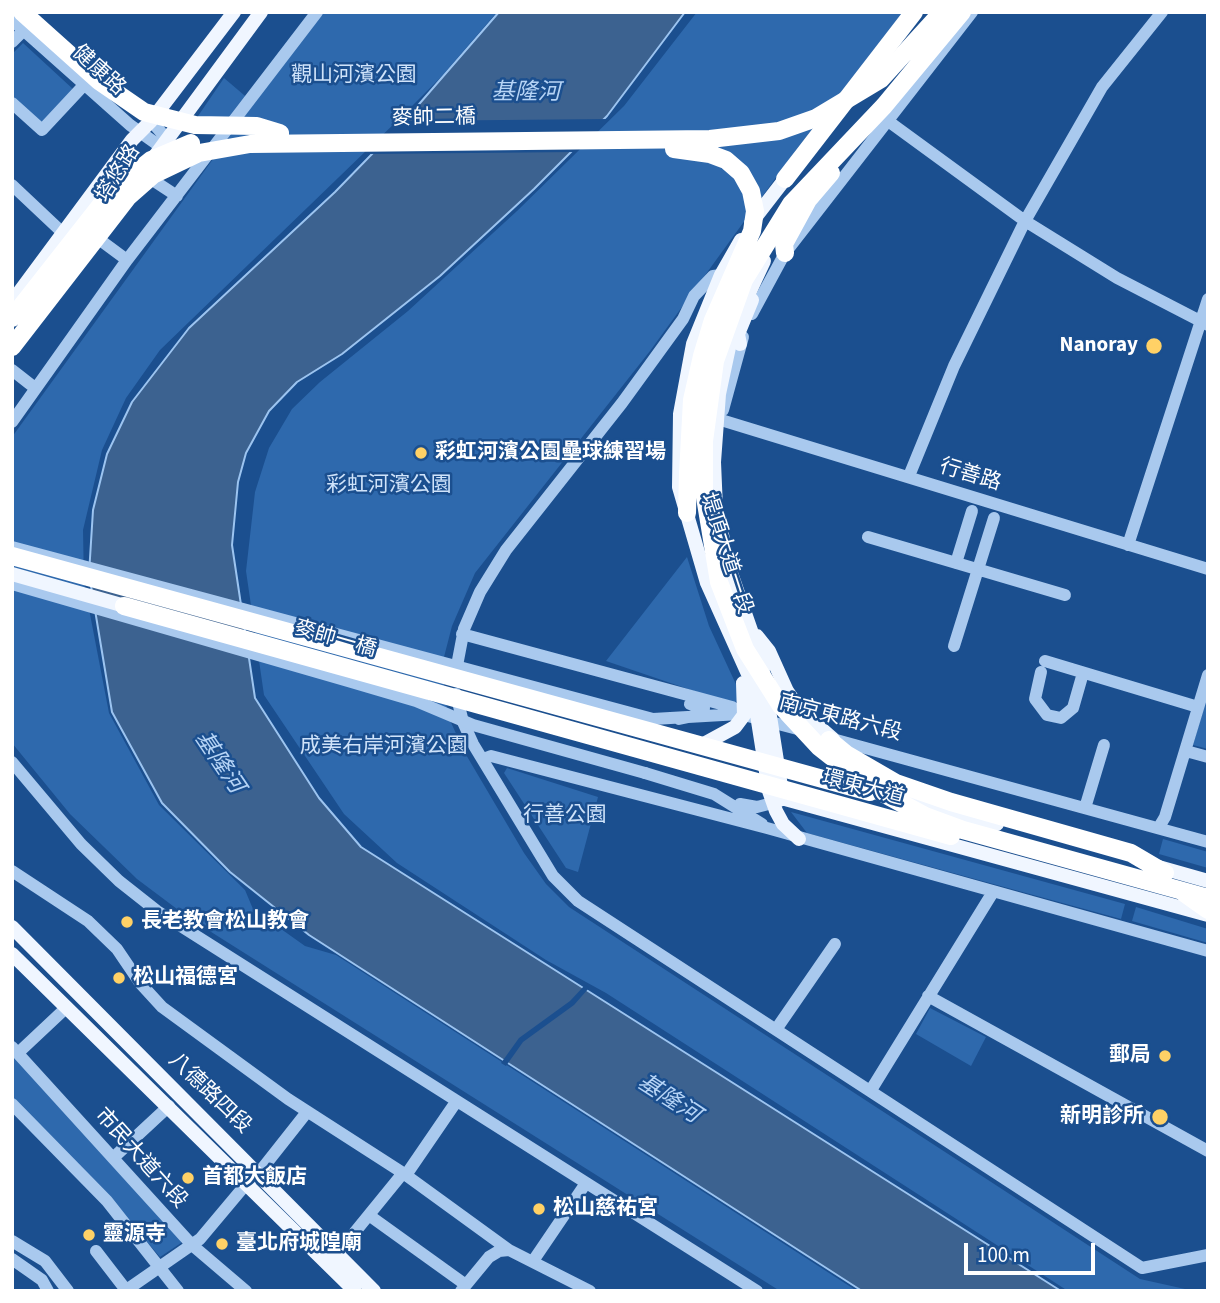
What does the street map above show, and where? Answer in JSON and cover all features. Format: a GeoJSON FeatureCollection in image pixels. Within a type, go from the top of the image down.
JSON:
{"type":"FeatureCollection","features":[{"type":"Feature","properties":{"kind":"highway","name":"堤頂大道一段"},"geometry":{"type":"LineString","coordinates":[[785,179],[914,12]]}},
{"type":"Feature","properties":{"kind":"highway","name":"麥帥二橋"},"geometry":{"type":"LineString","coordinates":[[12,318],[94,211],[131,174],[168,151],[228,135],[681,130],[763,123],[797,114],[856,83],[892,54],[928,12]]}},
{"type":"Feature","properties":{"kind":"highway","name":"麥帥二橋"},"geometry":{"type":"LineString","coordinates":[[12,347],[106,222],[148,174],[199,153],[250,144],[748,137],[779,131],[816,118],[881,79],[942,12]]}},
{"type":"Feature","properties":{"kind":"highway","name":"堤頂大道一段"},"geometry":{"type":"LineString","coordinates":[[808,200],[956,12]]}},
{"type":"Feature","properties":{"kind":"highway"},"geometry":{"type":"LineString","coordinates":[[962,12],[884,106],[799,195],[775,226],[744,280],[715,361],[704,441],[704,491],[719,582],[745,649],[780,706],[819,747],[866,784],[915,811],[964,830],[1208,898]]}},
{"type":"Feature","properties":{"kind":"highway"},"geometry":{"type":"LineString","coordinates":[[972,12],[886,117],[797,209],[752,279],[724,359],[716,398],[712,489],[716,531],[740,610],[756,646],[798,709],[846,754],[896,783],[1131,853],[1165,873]]}},
{"type":"Feature","properties":{"kind":"highway"},"geometry":{"type":"LineString","coordinates":[[23,21],[99,81],[144,112],[195,125],[257,126],[280,133]]}},
{"type":"Feature","properties":{"kind":"highway"},"geometry":{"type":"LineString","coordinates":[[633,140],[726,160],[741,173],[751,191],[755,211],[748,240],[713,320],[692,400],[687,513]]}},
{"type":"Feature","properties":{"kind":"highway"},"geometry":{"type":"LineString","coordinates":[[12,333],[110,206],[130,185],[148,174]]}},
{"type":"Feature","properties":{"kind":"highway"},"geometry":{"type":"LineString","coordinates":[[785,253],[784,244],[808,200]]}},
{"type":"Feature","properties":{"kind":"highway","name":"麥帥一橋"},"geometry":{"type":"LineString","coordinates":[[12,556],[517,694]]}},
{"type":"Feature","properties":{"kind":"highway","name":"麥帥一橋"},"geometry":{"type":"LineString","coordinates":[[12,574],[507,713]]}},
{"type":"Feature","properties":{"kind":"highway"},"geometry":{"type":"LineString","coordinates":[[517,694],[566,719]]}},
{"type":"Feature","properties":{"kind":"highway","name":"環東大道"},"geometry":{"type":"LineString","coordinates":[[517,694],[1208,883]]}},
{"type":"Feature","properties":{"kind":"highway"},"geometry":{"type":"LineString","coordinates":[[507,713],[566,719],[1208,898]]}},
{"type":"Feature","properties":{"kind":"highway","name":"環東大道"},"geometry":{"type":"LineString","coordinates":[[507,713],[1208,908]]}},
{"type":"Feature","properties":{"kind":"highway"},"geometry":{"type":"LineString","coordinates":[[1080,862],[1107,853]]}},
{"type":"Feature","properties":{"kind":"highway"},"geometry":{"type":"LineString","coordinates":[[1179,889],[1208,908]]}},
{"type":"Feature","properties":{"kind":"main road","name":"塔悠路"},"geometry":{"type":"LineString","coordinates":[[12,302],[234,12]]}},
{"type":"Feature","properties":{"kind":"main road","name":"塔悠路"},"geometry":{"type":"LineString","coordinates":[[12,358],[148,174],[163,143],[261,12]]}},
{"type":"Feature","properties":{"kind":"main road","name":"堤頂大道一段"},"geometry":{"type":"LineString","coordinates":[[766,721],[707,583],[679,487],[682,403],[694,344],[721,275],[749,225],[785,179]]}},
{"type":"Feature","properties":{"kind":"main road","name":"堤頂大道一段"},"geometry":{"type":"LineString","coordinates":[[776,800],[761,659],[731,573],[716,509],[714,462],[719,394],[728,348],[755,278],[783,232],[808,200]]}},
{"type":"Feature","properties":{"kind":"main road"},"geometry":{"type":"LineString","coordinates":[[721,275],[742,274],[755,278],[754,294],[738,334],[740,344]]}},
{"type":"Feature","properties":{"kind":"main road","name":"麥帥一橋"},"geometry":{"type":"LineString","coordinates":[[12,556],[651,725]]}},
{"type":"Feature","properties":{"kind":"main road","name":"麥帥一橋"},"geometry":{"type":"LineString","coordinates":[[12,574],[645,750],[694,765],[776,800]]}},
{"type":"Feature","properties":{"kind":"main road"},"geometry":{"type":"LineString","coordinates":[[750,627],[769,651],[787,691],[800,710],[833,739]]}},
{"type":"Feature","properties":{"kind":"main road"},"geometry":{"type":"LineString","coordinates":[[702,746],[726,734],[744,715],[744,687],[738,658]]}},
{"type":"Feature","properties":{"kind":"main road"},"geometry":{"type":"LineString","coordinates":[[651,725],[702,746],[1107,853],[1208,883]]}},
{"type":"Feature","properties":{"kind":"main road"},"geometry":{"type":"LineString","coordinates":[[776,800],[783,824],[799,839]]}},
{"type":"Feature","properties":{"kind":"main road"},"geometry":{"type":"LineString","coordinates":[[776,800],[1208,915]]}},
{"type":"Feature","properties":{"kind":"main road","name":"八德路四段"},"geometry":{"type":"LineString","coordinates":[[12,928],[253,1179],[355,1291]]}},
{"type":"Feature","properties":{"kind":"main road","name":"八德路四段"},"geometry":{"type":"LineString","coordinates":[[12,954],[169,1106],[337,1254],[374,1291]]}},
{"type":"Feature","properties":{"kind":"street","name":"健康路"},"geometry":{"type":"LineString","coordinates":[[31,12],[115,85],[151,121],[163,143]]}},
{"type":"Feature","properties":{"kind":"street"},"geometry":{"type":"LineString","coordinates":[[12,422],[127,260],[317,12]]}},
{"type":"Feature","properties":{"kind":"street","name":"堤頂大道一段"},"geometry":{"type":"LineString","coordinates":[[721,529],[721,420],[740,344],[765,287],[785,253],[972,12]]}},
{"type":"Feature","properties":{"kind":"street"},"geometry":{"type":"LineString","coordinates":[[909,477],[954,366],[1025,221],[1102,87],[1161,12]]}},
{"type":"Feature","properties":{"kind":"street","name":"健康路"},"geometry":{"type":"LineString","coordinates":[[12,20],[23,21],[102,101],[140,132],[163,143]]}},
{"type":"Feature","properties":{"kind":"street"},"geometry":{"type":"LineString","coordinates":[[12,43],[23,21]]}},
{"type":"Feature","properties":{"kind":"street"},"geometry":{"type":"LineString","coordinates":[[12,103],[42,130],[84,85]]}},
{"type":"Feature","properties":{"kind":"street"},"geometry":{"type":"LineString","coordinates":[[102,101],[115,85]]}},
{"type":"Feature","properties":{"kind":"street"},"geometry":{"type":"LineString","coordinates":[[888,121],[1025,221],[1117,278],[1204,324]]}},
{"type":"Feature","properties":{"kind":"street"},"geometry":{"type":"LineString","coordinates":[[148,174],[177,196]]}},
{"type":"Feature","properties":{"kind":"street"},"geometry":{"type":"LineString","coordinates":[[12,185],[64,234]]}},
{"type":"Feature","properties":{"kind":"street"},"geometry":{"type":"LineString","coordinates":[[100,240],[127,260]]}},
{"type":"Feature","properties":{"kind":"street"},"geometry":{"type":"LineString","coordinates":[[721,275],[683,319],[506,550],[481,592],[461,636],[455,673],[463,722],[482,759],[561,887],[637,940],[777,1028],[1142,1268],[1208,1255]]}},
{"type":"Feature","properties":{"kind":"street"},"geometry":{"type":"LineString","coordinates":[[1128,545],[1204,324],[1208,299]]}},
{"type":"Feature","properties":{"kind":"street"},"geometry":{"type":"LineString","coordinates":[[12,370],[35,388]]}},
{"type":"Feature","properties":{"kind":"street","name":"行善路"},"geometry":{"type":"LineString","coordinates":[[721,420],[1208,569]]}},
{"type":"Feature","properties":{"kind":"street"},"geometry":{"type":"LineString","coordinates":[[956,563],[972,510]]}},
{"type":"Feature","properties":{"kind":"street"},"geometry":{"type":"LineString","coordinates":[[954,646],[994,517]]}},
{"type":"Feature","properties":{"kind":"street"},"geometry":{"type":"LineString","coordinates":[[869,537],[1065,595]]}},
{"type":"Feature","properties":{"kind":"street"},"geometry":{"type":"LineString","coordinates":[[12,547],[651,725],[703,714],[705,711],[700,707],[461,636]]}},
{"type":"Feature","properties":{"kind":"street"},"geometry":{"type":"LineString","coordinates":[[12,584],[371,687],[416,701],[474,725],[645,773],[733,803],[750,807],[776,800]]}},
{"type":"Feature","properties":{"kind":"street","name":"南京東路六段"},"geometry":{"type":"LineString","coordinates":[[461,636],[732,708],[744,715],[1208,842]]}},
{"type":"Feature","properties":{"kind":"street"},"geometry":{"type":"LineString","coordinates":[[1083,673],[1073,708],[1060,718],[1047,715],[1035,699],[1043,666],[1083,673],[1198,707]]}},
{"type":"Feature","properties":{"kind":"street"},"geometry":{"type":"LineString","coordinates":[[1158,827],[1186,751],[1208,675]]}},
{"type":"Feature","properties":{"kind":"street"},"geometry":{"type":"LineString","coordinates":[[679,719],[744,715]]}},
{"type":"Feature","properties":{"kind":"street"},"geometry":{"type":"LineString","coordinates":[[1085,808],[1104,745]]}},
{"type":"Feature","properties":{"kind":"street"},"geometry":{"type":"LineString","coordinates":[[1186,751],[1208,757]]}},
{"type":"Feature","properties":{"kind":"street"},"geometry":{"type":"LineString","coordinates":[[482,759],[491,756],[767,828],[1208,951]]}},
{"type":"Feature","properties":{"kind":"street"},"geometry":{"type":"LineString","coordinates":[[12,762],[81,844],[119,881],[157,911],[757,1291]]}},
{"type":"Feature","properties":{"kind":"street"},"geometry":{"type":"LineString","coordinates":[[733,803],[767,828]]}},
{"type":"Feature","properties":{"kind":"street"},"geometry":{"type":"LineString","coordinates":[[12,871],[88,921],[117,949],[140,983],[162,1007],[307,1112],[404,1174],[509,1250],[590,1291]]}},
{"type":"Feature","properties":{"kind":"street"},"geometry":{"type":"LineString","coordinates":[[871,1090],[993,892]]}},
{"type":"Feature","properties":{"kind":"street"},"geometry":{"type":"LineString","coordinates":[[777,1028],[835,944]]}},
{"type":"Feature","properties":{"kind":"street"},"geometry":{"type":"LineString","coordinates":[[928,996],[1208,1151]]}},
{"type":"Feature","properties":{"kind":"street"},"geometry":{"type":"LineString","coordinates":[[15,1050],[67,1007]]}},
{"type":"Feature","properties":{"kind":"street","name":"市民大道六段"},"geometry":{"type":"LineString","coordinates":[[15,1050],[192,1245],[246,1291]]}},
{"type":"Feature","properties":{"kind":"street"},"geometry":{"type":"LineString","coordinates":[[337,1254],[404,1174],[456,1102]]}},
{"type":"Feature","properties":{"kind":"street"},"geometry":{"type":"LineString","coordinates":[[12,1104],[107,1201],[178,1291]]}},
{"type":"Feature","properties":{"kind":"street"},"geometry":{"type":"LineString","coordinates":[[113,1158],[169,1106]]}},
{"type":"Feature","properties":{"kind":"street"},"geometry":{"type":"LineString","coordinates":[[96,1251],[125,1290],[192,1245],[253,1179],[307,1112]]}},
{"type":"Feature","properties":{"kind":"street"},"geometry":{"type":"LineString","coordinates":[[533,1261],[586,1183]]}},
{"type":"Feature","properties":{"kind":"street"},"geometry":{"type":"LineString","coordinates":[[370,1216],[464,1288],[489,1257],[509,1250]]}},
{"type":"Feature","properties":{"kind":"street"},"geometry":{"type":"LineString","coordinates":[[12,1241],[45,1261],[68,1291]]}},
{"type":"Feature","properties":{"kind":"street"},"geometry":{"type":"LineString","coordinates":[[12,1259],[41,1280],[48,1291]]}},
{"type":"Feature","properties":{"kind":"green space","name":"觀山河濱公園"},"geometry":{"type":"Polygon","coordinates":[[[324,12],[497,12],[441,77],[160,350],[126,398],[102,450],[83,530],[84,583],[109,713],[159,805],[245,890],[253,909],[305,946],[336,955],[857,1291],[780,1291],[189,918],[137,879],[70,814],[12,743],[12,437],[242,119],[324,12]]]}},
{"type":"Feature","properties":{"kind":"green space","name":"彩虹河濱公園"},"geometry":{"type":"Polygon","coordinates":[[[697,12],[903,12],[796,150],[650,351],[475,573],[452,626],[444,657],[448,716],[465,753],[524,853],[546,884],[569,907],[1140,1279],[1194,1291],[1068,1291],[606,993],[546,960],[397,863],[344,814],[264,695],[246,571],[255,492],[269,448],[292,409],[320,382],[408,311],[517,211],[624,106],[697,12]]]}},
{"type":"Feature","properties":{"kind":"green space"},"geometry":{"type":"Polygon","coordinates":[[[23,43],[74,90],[41,128],[12,101],[12,54],[23,43]]]}},
{"type":"Feature","properties":{"kind":"green space"},"geometry":{"type":"Polygon","coordinates":[[[224,78],[251,101],[234,122],[196,119],[224,78]]]}},
{"type":"Feature","properties":{"kind":"green space"},"geometry":{"type":"Polygon","coordinates":[[[687,557],[709,626],[740,693],[735,705],[606,661],[687,557]]]}},
{"type":"Feature","properties":{"kind":"green space"},"geometry":{"type":"Polygon","coordinates":[[[1208,693],[1208,749],[1193,745],[1208,693]]]}},
{"type":"Feature","properties":{"kind":"green space","name":"行善公園"},"geometry":{"type":"Polygon","coordinates":[[[507,768],[598,797],[578,872],[566,868],[504,773],[507,768]]]}},
{"type":"Feature","properties":{"kind":"green space"},"geometry":{"type":"Polygon","coordinates":[[[791,812],[1125,904],[1121,919],[807,833],[791,812]]]}},
{"type":"Feature","properties":{"kind":"green space"},"geometry":{"type":"Polygon","coordinates":[[[1163,839],[1208,852],[1208,868],[1159,854],[1163,839]]]}},
{"type":"Feature","properties":{"kind":"green space"},"geometry":{"type":"Polygon","coordinates":[[[1136,907],[1208,929],[1208,943],[1132,921],[1136,907]]]}},
{"type":"Feature","properties":{"kind":"green space"},"geometry":{"type":"Polygon","coordinates":[[[930,1008],[986,1037],[971,1066],[916,1034],[930,1008]]]}},
{"type":"Feature","properties":{"kind":"green space"},"geometry":{"type":"Polygon","coordinates":[[[12,1053],[181,1243],[160,1257],[125,1216],[12,1100],[12,1053]]]}},
{"type":"Feature","properties":{"kind":"water","name":"基隆河"},"geometry":{"type":"Polygon","coordinates":[[[499,12],[685,12],[607,116],[534,189],[440,276],[342,354],[297,382],[269,411],[246,453],[238,482],[232,545],[255,698],[319,798],[361,847],[1061,1291],[862,1291],[309,935],[230,872],[162,803],[112,712],[89,574],[93,510],[107,454],[132,402],[189,328],[335,192],[407,118],[499,12]]]}},
{"type":"Feature","properties":{"kind":"pier"},"geometry":{"type":"Polygon","coordinates":[[[609,119],[576,152],[368,154],[400,121],[609,119]]]}},
{"type":"Feature","properties":{"kind":"pier"},"geometry":{"type":"Polygon","coordinates":[[[585,985],[589,988],[574,1005],[523,1042],[506,1066],[501,1063],[519,1038],[570,1001],[585,985]]]}},
{"type":"Feature","properties":{"kind":"place","name":"Nanoray"},"geometry":{"type":"Point","coordinates":[1154,346]}},
{"type":"Feature","properties":{"kind":"place","name":"彩虹河濱公園壘球練習場"},"geometry":{"type":"Point","coordinates":[421,453]}},
{"type":"Feature","properties":{"kind":"place","name":"長老教會松山教會"},"geometry":{"type":"Point","coordinates":[127,922]}},
{"type":"Feature","properties":{"kind":"place","name":"松山福德宮"},"geometry":{"type":"Point","coordinates":[119,978]}},
{"type":"Feature","properties":{"kind":"place","name":"郵局"},"geometry":{"type":"Point","coordinates":[1165,1056]}},
{"type":"Feature","properties":{"kind":"place","name":"新明診所"},"geometry":{"type":"Point","coordinates":[1160,1117]}},
{"type":"Feature","properties":{"kind":"place","name":"首都大飯店"},"geometry":{"type":"Point","coordinates":[188,1178]}},
{"type":"Feature","properties":{"kind":"place","name":"松山慈祐宮"},"geometry":{"type":"Point","coordinates":[539,1209]}},
{"type":"Feature","properties":{"kind":"place","name":"靈源寺"},"geometry":{"type":"Point","coordinates":[89,1235]}},
{"type":"Feature","properties":{"kind":"place","name":"臺北府城隍廟"},"geometry":{"type":"Point","coordinates":[222,1244]}},
{"type":"Feature","properties":{"kind":"park label","name":"成美右岸河濱公園"},"geometry":{"type":"Point","coordinates":[384,747]}}]}
